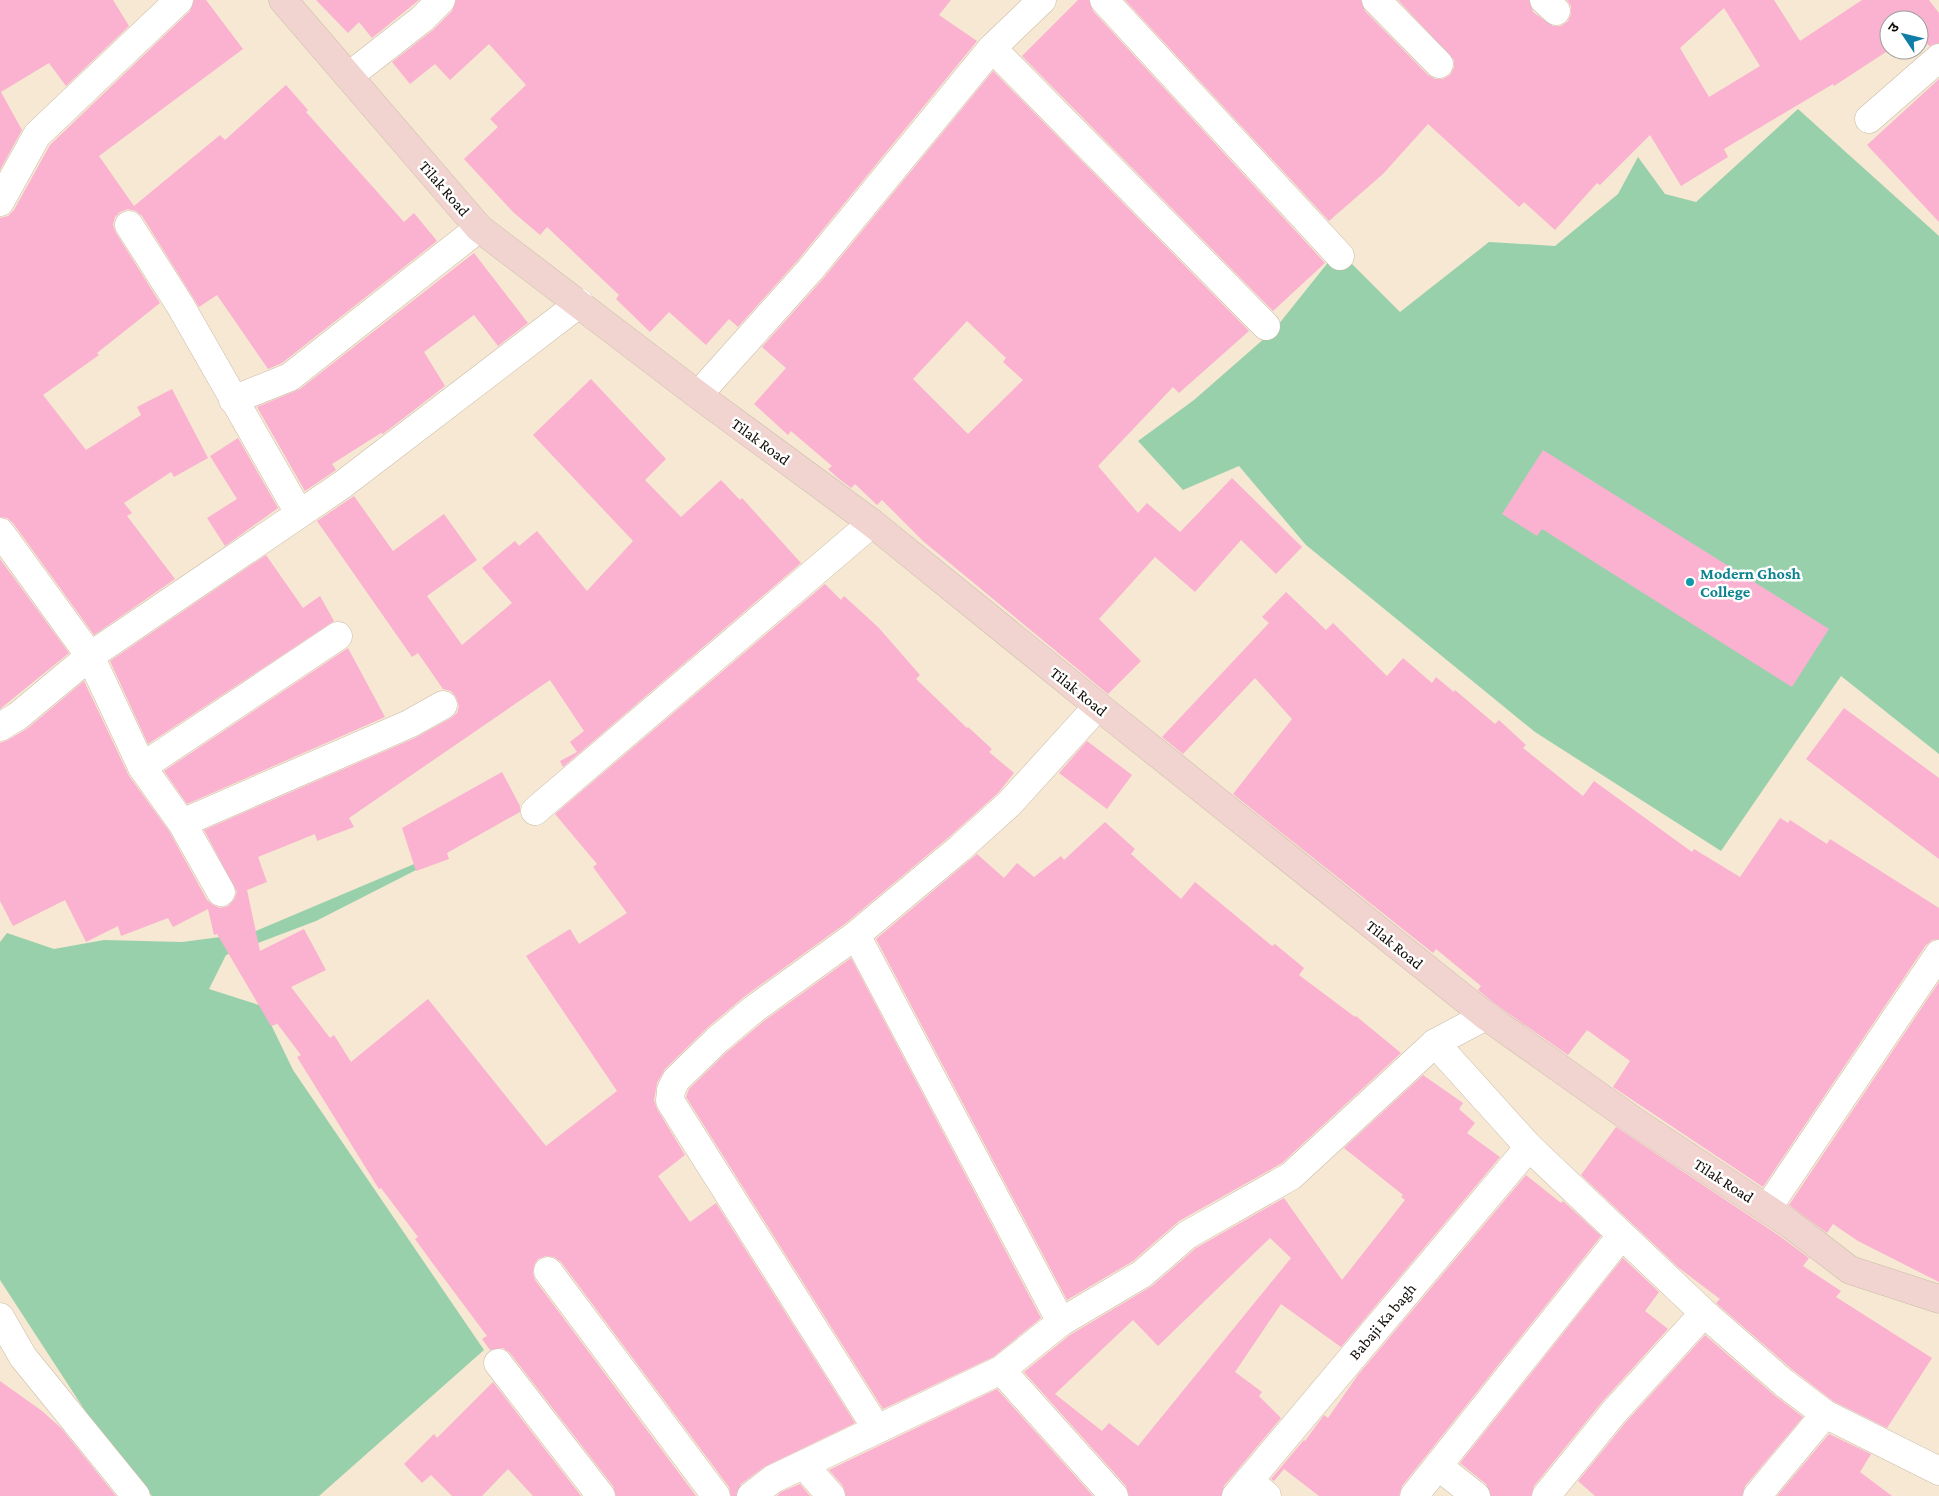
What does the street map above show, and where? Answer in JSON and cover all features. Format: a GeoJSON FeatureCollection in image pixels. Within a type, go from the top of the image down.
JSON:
{"type":"FeatureCollection","features":[{"type":"Feature","properties":{"kind":"main road","name":"Tilak Road"},"geometry":{"type":"LineString","coordinates":[[283,0],[479,228],[580,303],[698,395],[872,523],[1486,1016],[1634,1121],[1767,1209],[1850,1270],[1939,1299]]}},
{"type":"Feature","properties":{"kind":"street"},"geometry":{"type":"LineString","coordinates":[[0,202],[37,135],[179,0]]}},
{"type":"Feature","properties":{"kind":"street"},"geometry":{"type":"LineString","coordinates":[[349,76],[422,19],[441,0]]}},
{"type":"Feature","properties":{"kind":"street"},"geometry":{"type":"LineString","coordinates":[[698,395],[810,270],[992,48],[1042,0]]}},
{"type":"Feature","properties":{"kind":"street"},"geometry":{"type":"LineString","coordinates":[[1104,0],[1340,256]]}},
{"type":"Feature","properties":{"kind":"street"},"geometry":{"type":"LineString","coordinates":[[1376,0],[1439,64]]}},
{"type":"Feature","properties":{"kind":"street"},"geometry":{"type":"LineString","coordinates":[[992,48],[1266,326]]}},
{"type":"Feature","properties":{"kind":"street"},"geometry":{"type":"LineString","coordinates":[[1869,119],[1939,58]]}},
{"type":"Feature","properties":{"kind":"street"},"geometry":{"type":"LineString","coordinates":[[129,225],[180,305],[299,513]]}},
{"type":"Feature","properties":{"kind":"street"},"geometry":{"type":"LineString","coordinates":[[234,400],[290,377],[479,228]]}},
{"type":"Feature","properties":{"kind":"street"},"geometry":{"type":"LineString","coordinates":[[0,727],[18,716],[90,656],[342,485],[580,303]]}},
{"type":"Feature","properties":{"kind":"street"},"geometry":{"type":"LineString","coordinates":[[536,811],[872,523]]}},
{"type":"Feature","properties":{"kind":"street"},"geometry":{"type":"LineString","coordinates":[[0,532],[90,656],[142,767],[182,823],[221,892]]}},
{"type":"Feature","properties":{"kind":"street"},"geometry":{"type":"LineString","coordinates":[[142,767],[338,636]]}},
{"type":"Feature","properties":{"kind":"street"},"geometry":{"type":"LineString","coordinates":[[182,823],[409,724],[443,705]]}},
{"type":"Feature","properties":{"kind":"street"},"geometry":{"type":"LineString","coordinates":[[877,1429],[670,1101],[671,1090],[676,1080],[754,1009],[856,935],[1009,804],[1098,706]]}},
{"type":"Feature","properties":{"kind":"street"},"geometry":{"type":"LineString","coordinates":[[856,935],[1061,1322]]}},
{"type":"Feature","properties":{"kind":"street"},"geometry":{"type":"LineString","coordinates":[[1767,1209],[1939,954]]}},
{"type":"Feature","properties":{"kind":"street"},"geometry":{"type":"LineString","coordinates":[[751,1496],[773,1479],[1001,1370],[1061,1322],[1142,1274],[1187,1235],[1290,1176],[1435,1043],[1486,1016]]}},
{"type":"Feature","properties":{"kind":"street"},"geometry":{"type":"LineString","coordinates":[[1435,1043],[1529,1147],[1621,1236],[1784,1383],[1825,1414],[1939,1471]]}},
{"type":"Feature","properties":{"kind":"street","name":"Babaji Ka bagh"},"geometry":{"type":"LineString","coordinates":[[1251,1491],[1529,1147]]}},
{"type":"Feature","properties":{"kind":"street"},"geometry":{"type":"LineString","coordinates":[[1414,1496],[1621,1236]]}},
{"type":"Feature","properties":{"kind":"street"},"geometry":{"type":"LineString","coordinates":[[548,1271],[716,1496]]}},
{"type":"Feature","properties":{"kind":"street"},"geometry":{"type":"LineString","coordinates":[[1546,1496],[1614,1412],[1704,1312]]}},
{"type":"Feature","properties":{"kind":"street"},"geometry":{"type":"LineString","coordinates":[[0,1317],[23,1357],[136,1496]]}},
{"type":"Feature","properties":{"kind":"street"},"geometry":{"type":"LineString","coordinates":[[498,1363],[601,1496]]}},
{"type":"Feature","properties":{"kind":"street"},"geometry":{"type":"LineString","coordinates":[[1001,1370],[1114,1496]]}},
{"type":"Feature","properties":{"kind":"street"},"geometry":{"type":"LineString","coordinates":[[1757,1496],[1825,1414]]}},
{"type":"Feature","properties":{"kind":"street"},"geometry":{"type":"LineString","coordinates":[[804,1465],[831,1496]]}},
{"type":"Feature","properties":{"kind":"street"},"geometry":{"type":"LineString","coordinates":[[1438,1466],[1476,1496]]}},
{"type":"Feature","properties":{"kind":"green space"},"geometry":{"type":"Polygon","coordinates":[[[1798,109],[1939,236],[1939,754],[1841,676],[1721,851],[1535,732],[1306,545],[1239,466],[1183,490],[1138,441],[1194,400],[1274,330],[1338,250],[1400,312],[1489,242],[1555,246],[1618,194],[1638,157],[1665,194],[1696,202],[1798,109]]]}},
{"type":"Feature","properties":{"kind":"green space"},"geometry":{"type":"Polygon","coordinates":[[[426,859],[418,869],[316,921],[226,955],[209,989],[262,1006],[293,1070],[484,1350],[319,1496],[152,1496],[97,1429],[0,1280],[0,942],[7,933],[54,949],[104,940],[182,942],[251,933],[426,859]]]}},
{"type":"Feature","properties":{"kind":"building"},"geometry":{"type":"Polygon","coordinates":[[[0,0],[113,0],[129,26],[66,86],[49,63],[1,92],[22,130],[0,170],[0,0]]]}},
{"type":"Feature","properties":{"kind":"building"},"geometry":{"type":"Polygon","coordinates":[[[194,0],[206,0],[243,49],[99,156],[134,206],[220,135],[225,140],[286,85],[308,110],[306,112],[404,222],[414,213],[437,241],[282,363],[268,369],[217,295],[199,307],[142,216],[136,211],[128,209],[120,212],[115,217],[113,225],[116,233],[160,303],[97,353],[99,355],[43,395],[86,450],[141,415],[137,407],[172,389],[208,458],[174,477],[171,472],[124,503],[132,513],[127,516],[175,579],[94,635],[13,523],[7,518],[0,517],[0,218],[8,216],[14,210],[50,145],[190,11],[194,0]]]}},
{"type":"Feature","properties":{"kind":"building"},"geometry":{"type":"Polygon","coordinates":[[[316,0],[419,0],[372,38],[359,22],[348,33],[316,0]]]}},
{"type":"Feature","properties":{"kind":"building"},"geometry":{"type":"Polygon","coordinates":[[[456,0],[951,0],[939,15],[977,41],[798,260],[738,327],[729,319],[706,345],[669,312],[650,332],[616,299],[619,295],[547,227],[540,235],[513,212],[464,159],[498,127],[490,119],[526,85],[489,44],[450,80],[435,64],[410,84],[392,62],[433,30],[452,11],[456,0]]]}},
{"type":"Feature","properties":{"kind":"building"},"geometry":{"type":"Polygon","coordinates":[[[1078,0],[1089,0],[1093,11],[1325,263],[1273,311],[1022,56],[1078,0]]]}},
{"type":"Feature","properties":{"kind":"building"},"geometry":{"type":"Polygon","coordinates":[[[1125,0],[1361,0],[1365,11],[1428,75],[1435,79],[1443,79],[1450,75],[1454,68],[1454,60],[1398,0],[1529,0],[1533,12],[1553,26],[1561,26],[1568,21],[1571,14],[1571,6],[1567,0],[1774,0],[1800,41],[1862,0],[1929,0],[1939,13],[1939,43],[1929,46],[1929,10],[1879,10],[1879,57],[1834,86],[1833,84],[1724,149],[1728,157],[1681,186],[1650,135],[1600,185],[1597,183],[1555,230],[1524,202],[1519,207],[1428,124],[1383,174],[1329,221],[1125,0]],[[1724,8],[1680,48],[1709,97],[1760,66],[1724,8]]]}},
{"type":"Feature","properties":{"kind":"building"},"geometry":{"type":"Polygon","coordinates":[[[993,71],[1249,331],[1179,393],[1173,387],[1098,466],[1138,513],[1147,503],[1180,532],[1232,478],[1302,547],[1276,574],[1241,540],[1195,592],[1155,557],[1099,619],[1141,661],[1108,694],[923,541],[882,500],[877,505],[855,484],[851,488],[828,469],[832,466],[791,431],[788,435],[754,404],[786,368],[762,347],[822,280],[993,71]],[[967,321],[913,379],[968,434],[1023,380],[1003,362],[1006,358],[967,321]]]}},
{"type":"Feature","properties":{"kind":"building"},"geometry":{"type":"Polygon","coordinates":[[[1939,79],[1939,222],[1867,145],[1939,79]]]}},
{"type":"Feature","properties":{"kind":"building"},"geometry":{"type":"Polygon","coordinates":[[[474,253],[528,323],[498,346],[474,315],[424,352],[445,386],[383,434],[381,433],[332,464],[336,470],[305,491],[257,407],[300,389],[474,253]]]}},
{"type":"Feature","properties":{"kind":"building"},"geometry":{"type":"Polygon","coordinates":[[[591,379],[666,459],[645,480],[681,517],[721,480],[740,500],[742,498],[801,563],[563,767],[560,761],[577,752],[570,742],[584,731],[550,680],[349,818],[354,827],[317,841],[315,834],[258,857],[267,882],[247,890],[260,951],[304,929],[326,970],[291,987],[330,1038],[334,1035],[351,1062],[428,999],[546,1146],[617,1091],[526,956],[570,929],[579,944],[627,913],[593,867],[597,864],[555,814],[825,584],[841,600],[844,596],[878,627],[920,675],[916,679],[992,749],[989,752],[1014,773],[998,793],[949,837],[846,923],[745,996],[707,1028],[665,1069],[657,1083],[654,1100],[657,1109],[685,1155],[658,1176],[690,1222],[716,1203],[855,1423],[764,1467],[741,1484],[736,1496],[731,1496],[729,1487],[561,1262],[554,1257],[546,1256],[538,1259],[534,1265],[533,1273],[535,1280],[696,1496],[616,1496],[613,1486],[510,1353],[503,1348],[490,1350],[482,1339],[487,1336],[415,1239],[418,1237],[381,1188],[379,1189],[297,1057],[301,1055],[276,1022],[277,1024],[271,1026],[217,934],[214,935],[208,909],[173,927],[168,918],[121,936],[118,926],[86,942],[65,900],[13,926],[0,901],[0,743],[28,728],[84,681],[129,776],[169,831],[207,900],[220,908],[228,906],[234,900],[237,892],[204,830],[415,738],[457,713],[459,706],[456,697],[451,691],[443,689],[418,653],[412,657],[317,521],[354,496],[393,551],[444,514],[477,560],[427,596],[462,645],[512,603],[482,568],[515,541],[519,546],[537,531],[587,591],[633,541],[533,435],[591,379]]]}},
{"type":"Feature","properties":{"kind":"building"},"geometry":{"type":"Polygon","coordinates":[[[238,438],[278,508],[225,546],[207,518],[237,499],[210,456],[238,438]]]}},
{"type":"Feature","properties":{"kind":"building","name":"Modern Ghosh College"},"geometry":{"type":"Polygon","coordinates":[[[1543,450],[1829,629],[1792,687],[1542,529],[1537,536],[1502,514],[1543,450]]]}},
{"type":"Feature","properties":{"kind":"building"},"geometry":{"type":"Polygon","coordinates":[[[266,555],[303,608],[320,596],[334,621],[148,744],[110,661],[266,555]]]}},
{"type":"Feature","properties":{"kind":"building"},"geometry":{"type":"Polygon","coordinates":[[[0,559],[69,653],[0,709],[0,559]]]}},
{"type":"Feature","properties":{"kind":"building"},"geometry":{"type":"Polygon","coordinates":[[[1286,592],[1326,630],[1333,623],[1387,676],[1403,658],[1432,683],[1436,677],[1454,692],[1455,690],[1495,724],[1499,720],[1526,745],[1523,748],[1583,796],[1594,781],[1692,852],[1694,849],[1740,877],[1780,818],[1788,823],[1790,820],[1827,844],[1830,839],[1939,908],[1939,939],[1932,940],[1926,945],[1763,1187],[1613,1087],[1630,1061],[1587,1030],[1568,1055],[1495,1004],[1478,990],[1481,986],[1436,949],[1433,953],[1233,794],[1292,719],[1255,678],[1183,754],[1162,737],[1269,623],[1262,617],[1286,592]]]}},
{"type":"Feature","properties":{"kind":"building"},"geometry":{"type":"Polygon","coordinates":[[[348,648],[385,717],[187,804],[164,771],[348,648]]]}},
{"type":"Feature","properties":{"kind":"building"},"geometry":{"type":"Polygon","coordinates":[[[1844,708],[1939,778],[1939,859],[1806,759],[1844,708]]]}},
{"type":"Feature","properties":{"kind":"building"},"geometry":{"type":"Polygon","coordinates":[[[1087,741],[1132,775],[1107,809],[1059,773],[1087,741]]]}},
{"type":"Feature","properties":{"kind":"building"},"geometry":{"type":"Polygon","coordinates":[[[502,772],[520,806],[520,812],[447,853],[449,859],[416,871],[402,828],[502,772]]]}},
{"type":"Feature","properties":{"kind":"building"},"geometry":{"type":"Polygon","coordinates":[[[1105,822],[1135,849],[1131,854],[1181,899],[1195,882],[1272,946],[1275,944],[1304,968],[1299,975],[1356,1016],[1401,1053],[1282,1163],[1179,1221],[1133,1261],[1067,1300],[876,939],[977,854],[1004,878],[1017,863],[1034,877],[1061,856],[1064,860],[1105,822]]]}},
{"type":"Feature","properties":{"kind":"building"},"geometry":{"type":"Polygon","coordinates":[[[851,958],[1041,1318],[993,1357],[883,1409],[686,1097],[689,1089],[727,1052],[764,1021],[851,958]]]}},
{"type":"Feature","properties":{"kind":"building"},"geometry":{"type":"Polygon","coordinates":[[[1939,982],[1939,1282],[1858,1241],[1833,1224],[1827,1233],[1789,1205],[1939,982]]]}},
{"type":"Feature","properties":{"kind":"building"},"geometry":{"type":"Polygon","coordinates":[[[1423,1075],[1463,1103],[1459,1109],[1475,1123],[1467,1133],[1500,1157],[1341,1347],[1281,1304],[1235,1372],[1262,1392],[1259,1396],[1281,1418],[1224,1486],[1221,1496],[1129,1496],[1126,1486],[1024,1372],[1070,1335],[1152,1286],[1196,1248],[1284,1198],[1342,1280],[1405,1200],[1401,1197],[1403,1195],[1344,1148],[1423,1075]],[[1270,1238],[1158,1346],[1133,1320],[1055,1394],[1102,1431],[1109,1423],[1138,1446],[1291,1258],[1270,1238]]]}},
{"type":"Feature","properties":{"kind":"building"},"geometry":{"type":"Polygon","coordinates":[[[1616,1127],[1781,1237],[1809,1258],[1803,1266],[1841,1291],[1836,1297],[1932,1358],[1887,1428],[1833,1401],[1794,1371],[1716,1303],[1720,1299],[1679,1268],[1581,1175],[1616,1127]]]}},
{"type":"Feature","properties":{"kind":"building"},"geometry":{"type":"Polygon","coordinates":[[[1526,1175],[1561,1203],[1563,1201],[1601,1236],[1402,1486],[1399,1496],[1319,1496],[1284,1469],[1274,1481],[1271,1479],[1305,1441],[1324,1415],[1328,1418],[1358,1375],[1526,1175]]]}},
{"type":"Feature","properties":{"kind":"building"},"geometry":{"type":"Polygon","coordinates":[[[1623,1258],[1659,1292],[1645,1311],[1668,1329],[1602,1402],[1534,1486],[1531,1496],[1491,1496],[1486,1484],[1460,1463],[1623,1258]]]}},
{"type":"Feature","properties":{"kind":"building"},"geometry":{"type":"Polygon","coordinates":[[[1705,1335],[1774,1395],[1803,1417],[1745,1486],[1742,1496],[1595,1496],[1578,1481],[1626,1422],[1705,1335]]]}},
{"type":"Feature","properties":{"kind":"building"},"geometry":{"type":"Polygon","coordinates":[[[0,1381],[42,1411],[61,1428],[116,1496],[0,1496],[0,1381]]]}},
{"type":"Feature","properties":{"kind":"building"},"geometry":{"type":"Polygon","coordinates":[[[493,1382],[581,1496],[533,1496],[508,1469],[482,1496],[452,1496],[431,1475],[422,1483],[404,1464],[434,1434],[437,1438],[493,1382]]]}},
{"type":"Feature","properties":{"kind":"building"},"geometry":{"type":"Polygon","coordinates":[[[997,1389],[1093,1496],[846,1496],[843,1486],[829,1470],[997,1389]]]}},
{"type":"Feature","properties":{"kind":"building"},"geometry":{"type":"Polygon","coordinates":[[[1829,1434],[1871,1454],[1860,1472],[1892,1496],[1777,1496],[1829,1434]]]}},
{"type":"Feature","properties":{"kind":"building"},"geometry":{"type":"Polygon","coordinates":[[[800,1484],[810,1496],[777,1496],[781,1492],[800,1484]]]}},
{"type":"Feature","properties":{"kind":"place","name":"Modern Ghosh College"},"geometry":{"type":"Point","coordinates":[1690,582]}}]}
